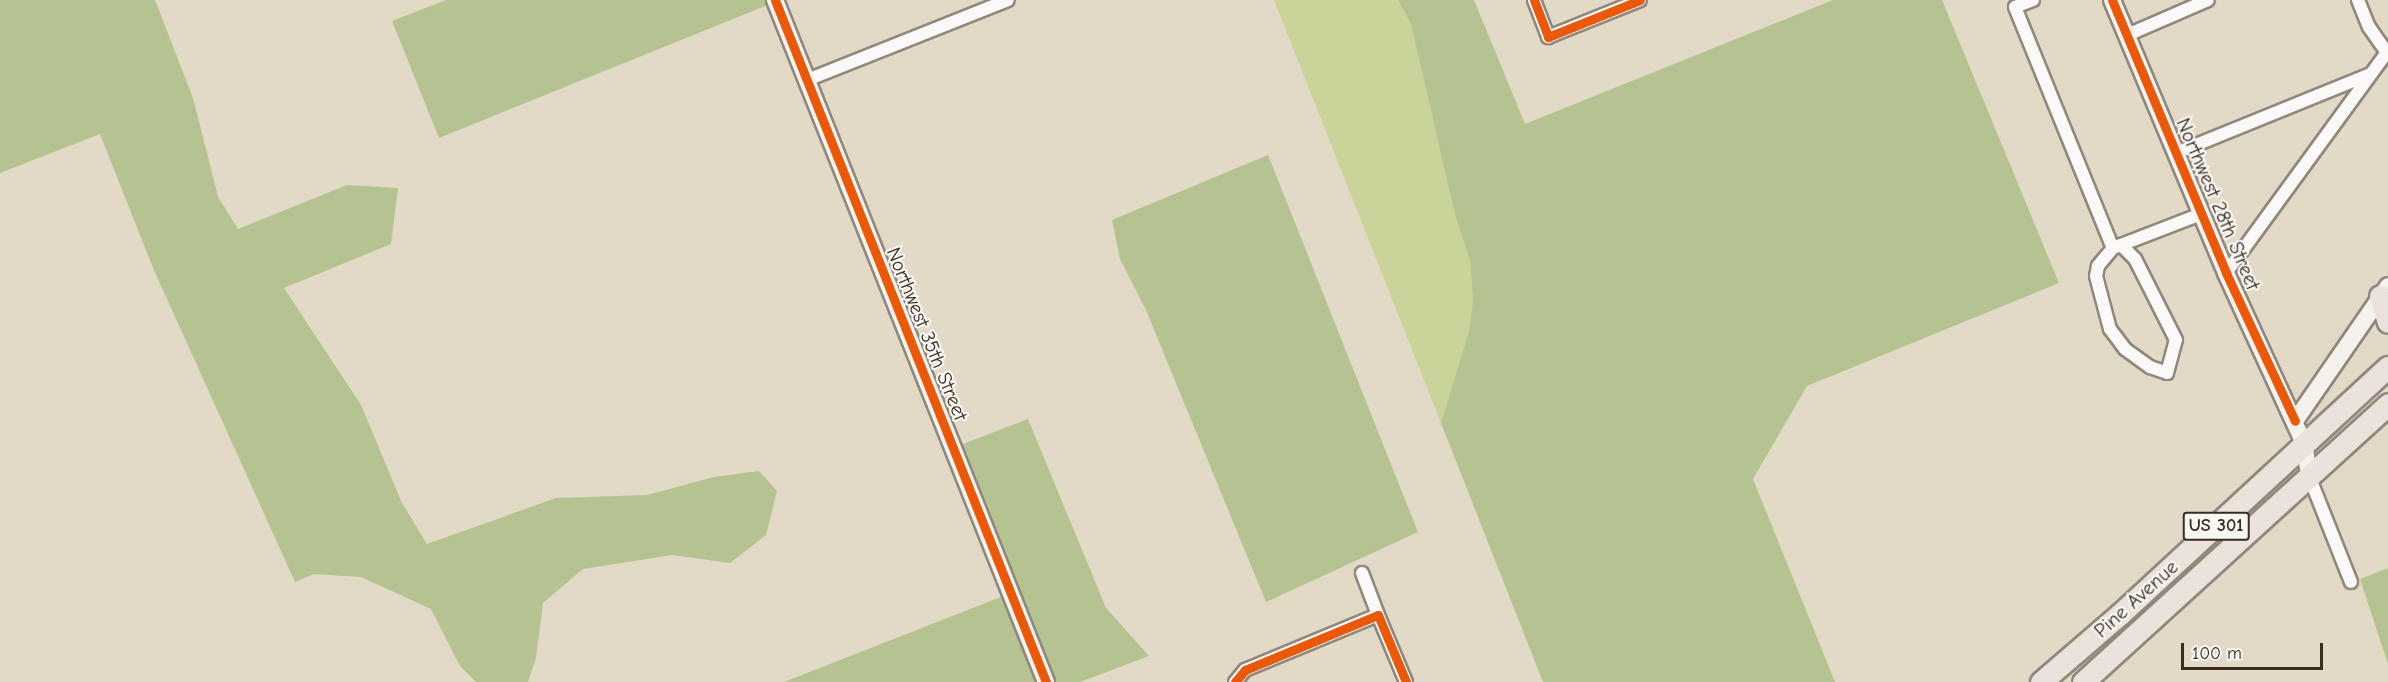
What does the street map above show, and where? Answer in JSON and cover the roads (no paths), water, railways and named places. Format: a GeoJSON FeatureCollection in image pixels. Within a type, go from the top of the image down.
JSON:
{"type":"FeatureCollection","features":[{"type":"Feature","properties":{"kind":"highway"},"geometry":{"type":"LineString","coordinates":[[2384,291],[2388,322]]}},
{"type":"Feature","properties":{"kind":"highway","name":"Pine Avenue"},"geometry":{"type":"LineString","coordinates":[[2041,682],[2156,582],[2388,367]]}},
{"type":"Feature","properties":{"kind":"highway","name":"Pine Avenue"},"geometry":{"type":"LineString","coordinates":[[2083,682],[2388,404]]}},
{"type":"Feature","properties":{"kind":"highway"},"geometry":{"type":"LineString","coordinates":[[2061,682],[2146,603],[2156,582]]}},
{"type":"Feature","properties":{"kind":"street","name":"Northwest 35th Street"},"geometry":{"type":"LineString","coordinates":[[775,0],[1046,682]]}},
{"type":"Feature","properties":{"kind":"street"},"geometry":{"type":"LineString","coordinates":[[807,80],[1008,0]]}},
{"type":"Feature","properties":{"kind":"street"},"geometry":{"type":"LineString","coordinates":[[1534,0],[1548,37],[1640,0]]}},
{"type":"Feature","properties":{"kind":"street"},"geometry":{"type":"LineString","coordinates":[[2033,0],[2015,7],[2117,247],[2134,259],[2176,340],[2167,373],[2150,367],[2125,349],[2110,329],[2096,276],[2098,266],[2117,247],[2201,214]]}},
{"type":"Feature","properties":{"kind":"street","name":"Northwest 28th Street"},"geometry":{"type":"LineString","coordinates":[[2112,0],[2226,273],[2295,421],[2304,443],[2309,476],[2351,582]]}},
{"type":"Feature","properties":{"kind":"street"},"geometry":{"type":"LineString","coordinates":[[2127,35],[2208,0]]}},
{"type":"Feature","properties":{"kind":"street"},"geometry":{"type":"LineString","coordinates":[[2226,273],[2387,53],[2358,0]]}},
{"type":"Feature","properties":{"kind":"street"},"geometry":{"type":"LineString","coordinates":[[2176,153],[2372,73]]}},
{"type":"Feature","properties":{"kind":"street"},"geometry":{"type":"LineString","coordinates":[[2295,421],[2314,388],[2384,291]]}},
{"type":"Feature","properties":{"kind":"street"},"geometry":{"type":"LineString","coordinates":[[2281,389],[2314,388]]}},
{"type":"Feature","properties":{"kind":"street"},"geometry":{"type":"LineString","coordinates":[[1362,573],[1406,682]]}},
{"type":"Feature","properties":{"kind":"street"},"geometry":{"type":"LineString","coordinates":[[1235,682],[1245,670],[1378,615]]}}]}
